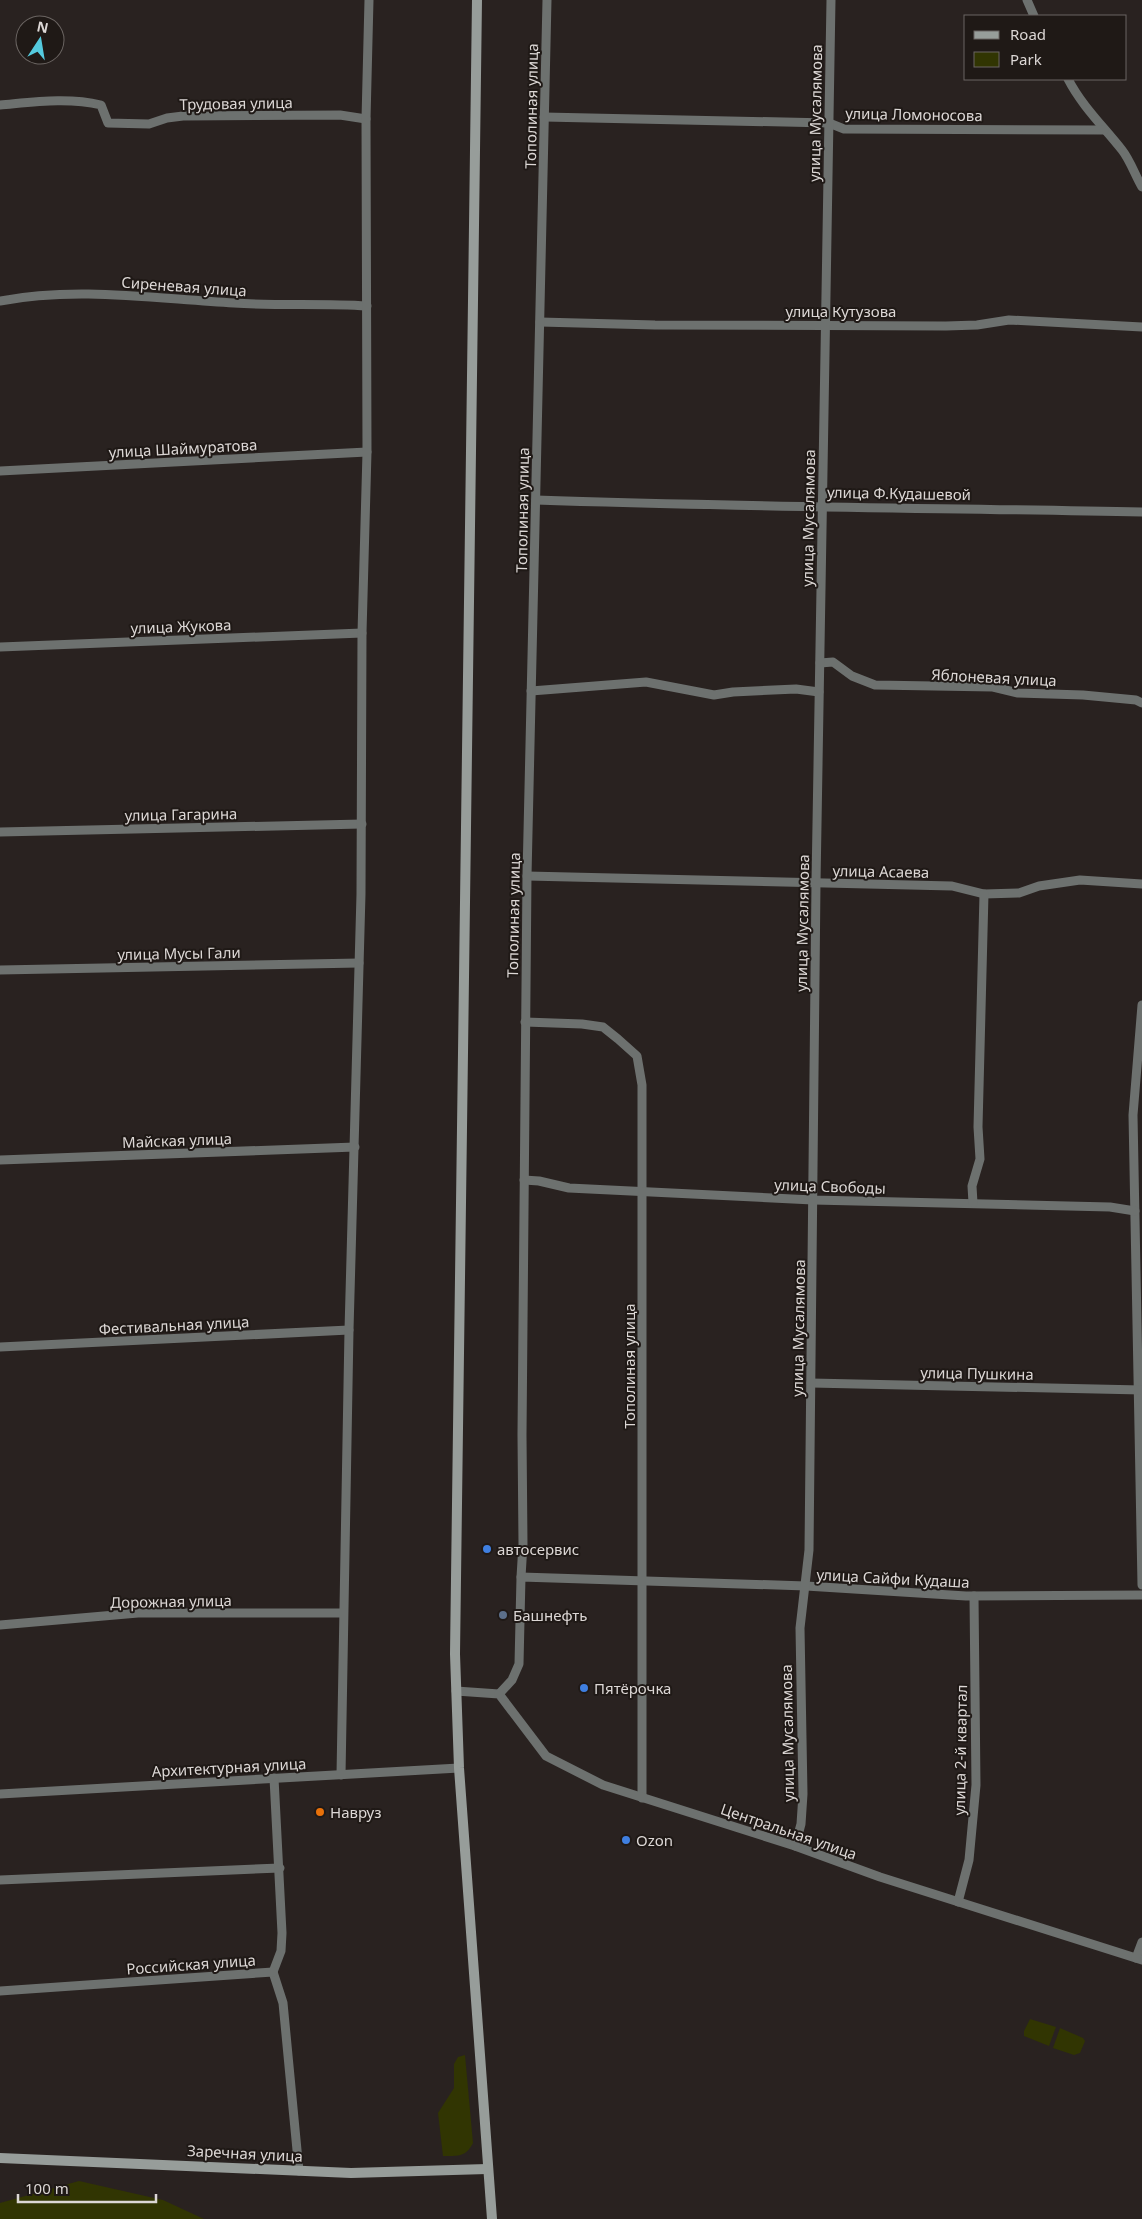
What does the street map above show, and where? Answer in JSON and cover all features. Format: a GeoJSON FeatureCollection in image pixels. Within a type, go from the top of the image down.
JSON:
{"type":"FeatureCollection","features":[{"type":"Feature","properties":{"kind":"main road"},"geometry":{"type":"LineString","coordinates":[[477,0],[456,1691],[458,1768],[492,2219]]}},
{"type":"Feature","properties":{"kind":"main road","name":"Заречная улица"},"geometry":{"type":"LineString","coordinates":[[0,2158],[351,2173],[487,2169]]}},
{"type":"Feature","properties":{"kind":"street"},"geometry":{"type":"LineString","coordinates":[[341,1775],[349,1330],[362,824],[362,633],[367,452],[366,119],[369,0]]}},
{"type":"Feature","properties":{"kind":"street","name":"Тополиная улица"},"geometry":{"type":"LineString","coordinates":[[499,1694],[512,1680],[518,1664],[524,1544],[522,1497],[527,876],[547,0]]}},
{"type":"Feature","properties":{"kind":"street","name":"улица Мусалямова"},"geometry":{"type":"LineString","coordinates":[[795,1846],[801,1824],[802,1794],[800,1628],[809,1550],[816,883],[831,0]]}},
{"type":"Feature","properties":{"kind":"street"},"geometry":{"type":"LineString","coordinates":[[1027,0],[1034,15]]}},
{"type":"Feature","properties":{"kind":"street"},"geometry":{"type":"LineString","coordinates":[[1068,80],[1075,93],[1123,151],[1142,187]]}},
{"type":"Feature","properties":{"kind":"street","name":"Трудовая улица"},"geometry":{"type":"LineString","coordinates":[[0,105],[66,100],[87,101],[101,105],[108,123],[149,124],[167,118],[182,116],[340,115],[366,119]]}},
{"type":"Feature","properties":{"kind":"street","name":"улица Ломоносова"},"geometry":{"type":"LineString","coordinates":[[544,117],[829,124],[844,129],[1104,130]]}},
{"type":"Feature","properties":{"kind":"street","name":"Сиреневая улица"},"geometry":{"type":"LineString","coordinates":[[0,300],[61,293],[247,304],[367,306]]}},
{"type":"Feature","properties":{"kind":"street","name":"улица Кутузова"},"geometry":{"type":"LineString","coordinates":[[540,322],[655,325],[978,325],[1009,320],[1142,327]]}},
{"type":"Feature","properties":{"kind":"street","name":"улица Шаймуратова"},"geometry":{"type":"LineString","coordinates":[[0,471],[367,452]]}},
{"type":"Feature","properties":{"kind":"street","name":"улица Ф.Кудашевой"},"geometry":{"type":"LineString","coordinates":[[536,500],[710,506],[822,505],[1142,512]]}},
{"type":"Feature","properties":{"kind":"street","name":"улица Жукова"},"geometry":{"type":"LineString","coordinates":[[0,647],[362,633]]}},
{"type":"Feature","properties":{"kind":"street","name":"Яблоневая улица"},"geometry":{"type":"LineString","coordinates":[[820,663],[832,662],[852,676],[875,685],[993,688],[1018,693],[1084,695],[1136,700],[1142,703]]}},
{"type":"Feature","properties":{"kind":"street"},"geometry":{"type":"LineString","coordinates":[[531,691],[646,682],[714,695],[733,692],[796,689],[819,692]]}},
{"type":"Feature","properties":{"kind":"street","name":"улица Гагарина"},"geometry":{"type":"LineString","coordinates":[[0,832],[362,824]]}},
{"type":"Feature","properties":{"kind":"street","name":"улица Асаева"},"geometry":{"type":"LineString","coordinates":[[527,876],[952,886],[984,894],[1019,893],[1039,886],[1080,880],[1142,884]]}},
{"type":"Feature","properties":{"kind":"street"},"geometry":{"type":"LineString","coordinates":[[973,1203],[972,1186],[980,1158],[978,1117],[984,894]]}},
{"type":"Feature","properties":{"kind":"street","name":"улица Мусы Гали"},"geometry":{"type":"LineString","coordinates":[[0,970],[359,963]]}},
{"type":"Feature","properties":{"kind":"street"},"geometry":{"type":"LineString","coordinates":[[1142,1005],[1141,1040],[1133,1115],[1137,1210],[1142,1585]]}},
{"type":"Feature","properties":{"kind":"street","name":"Тополиная улица"},"geometry":{"type":"LineString","coordinates":[[525,1022],[582,1024],[602,1028],[618,1039],[636,1056],[642,1085],[642,1798]]}},
{"type":"Feature","properties":{"kind":"street","name":"Майская улица"},"geometry":{"type":"LineString","coordinates":[[0,1160],[355,1147]]}},
{"type":"Feature","properties":{"kind":"street","name":"улица Свободы"},"geometry":{"type":"LineString","coordinates":[[524,1180],[539,1181],[569,1188],[643,1192],[813,1200],[1110,1206],[1137,1210]]}},
{"type":"Feature","properties":{"kind":"street","name":"Фестивальная улица"},"geometry":{"type":"LineString","coordinates":[[0,1347],[349,1330]]}},
{"type":"Feature","properties":{"kind":"street","name":"улица Пушкина"},"geometry":{"type":"LineString","coordinates":[[811,1383],[1140,1390]]}},
{"type":"Feature","properties":{"kind":"street","name":"улица Сайфи Кудаша"},"geometry":{"type":"LineString","coordinates":[[521,1577],[806,1586],[974,1596],[1142,1595]]}},
{"type":"Feature","properties":{"kind":"street","name":"улица 2-й квартал"},"geometry":{"type":"LineString","coordinates":[[958,1902],[969,1860],[976,1785],[974,1596]]}},
{"type":"Feature","properties":{"kind":"street","name":"Дорожная улица"},"geometry":{"type":"LineString","coordinates":[[0,1625],[138,1613],[343,1613]]}},
{"type":"Feature","properties":{"kind":"street"},"geometry":{"type":"LineString","coordinates":[[456,1691],[499,1694]]}},
{"type":"Feature","properties":{"kind":"street","name":"Центральная улица"},"geometry":{"type":"LineString","coordinates":[[499,1694],[546,1756],[603,1785],[795,1846],[880,1877],[1139,1959]]}},
{"type":"Feature","properties":{"kind":"street","name":"Архитектурная улица"},"geometry":{"type":"LineString","coordinates":[[0,1794],[458,1768]]}},
{"type":"Feature","properties":{"kind":"street"},"geometry":{"type":"LineString","coordinates":[[273,1972],[281,1951],[282,1933],[274,1778]]}},
{"type":"Feature","properties":{"kind":"street"},"geometry":{"type":"LineString","coordinates":[[0,1880],[280,1868]]}},
{"type":"Feature","properties":{"kind":"street"},"geometry":{"type":"LineString","coordinates":[[1139,1959],[1142,1942]]}},
{"type":"Feature","properties":{"kind":"street","name":"Российская улица"},"geometry":{"type":"LineString","coordinates":[[0,1991],[273,1972],[283,2003],[299,2171]]}},
{"type":"Feature","properties":{"kind":"green space"},"geometry":{"type":"Polygon","coordinates":[[[1030,2019],[1056,2027],[1049,2046],[1024,2036],[1024,2031],[1030,2019]]]}},
{"type":"Feature","properties":{"kind":"green space"},"geometry":{"type":"Polygon","coordinates":[[[1060,2028],[1083,2038],[1085,2041],[1080,2053],[1074,2055],[1053,2048],[1060,2028]]]}},
{"type":"Feature","properties":{"kind":"green space"},"geometry":{"type":"Polygon","coordinates":[[[465,2055],[473,2143],[461,2155],[443,2156],[438,2113],[454,2088],[454,2064],[458,2057],[465,2055]]]}},
{"type":"Feature","properties":{"kind":"green space"},"geometry":{"type":"Polygon","coordinates":[[[79,2181],[163,2200],[204,2219],[0,2219],[0,2203],[79,2181]]]}},
{"type":"Feature","properties":{"kind":"place","name":"автосервис"},"geometry":{"type":"Point","coordinates":[487,1549]}},
{"type":"Feature","properties":{"kind":"place","name":"Башнефть"},"geometry":{"type":"Point","coordinates":[503,1615]}},
{"type":"Feature","properties":{"kind":"place","name":"Пятёрочка"},"geometry":{"type":"Point","coordinates":[584,1688]}},
{"type":"Feature","properties":{"kind":"place","name":"Навруз"},"geometry":{"type":"Point","coordinates":[320,1812]}},
{"type":"Feature","properties":{"kind":"place","name":"Ozon"},"geometry":{"type":"Point","coordinates":[626,1840]}}]}
